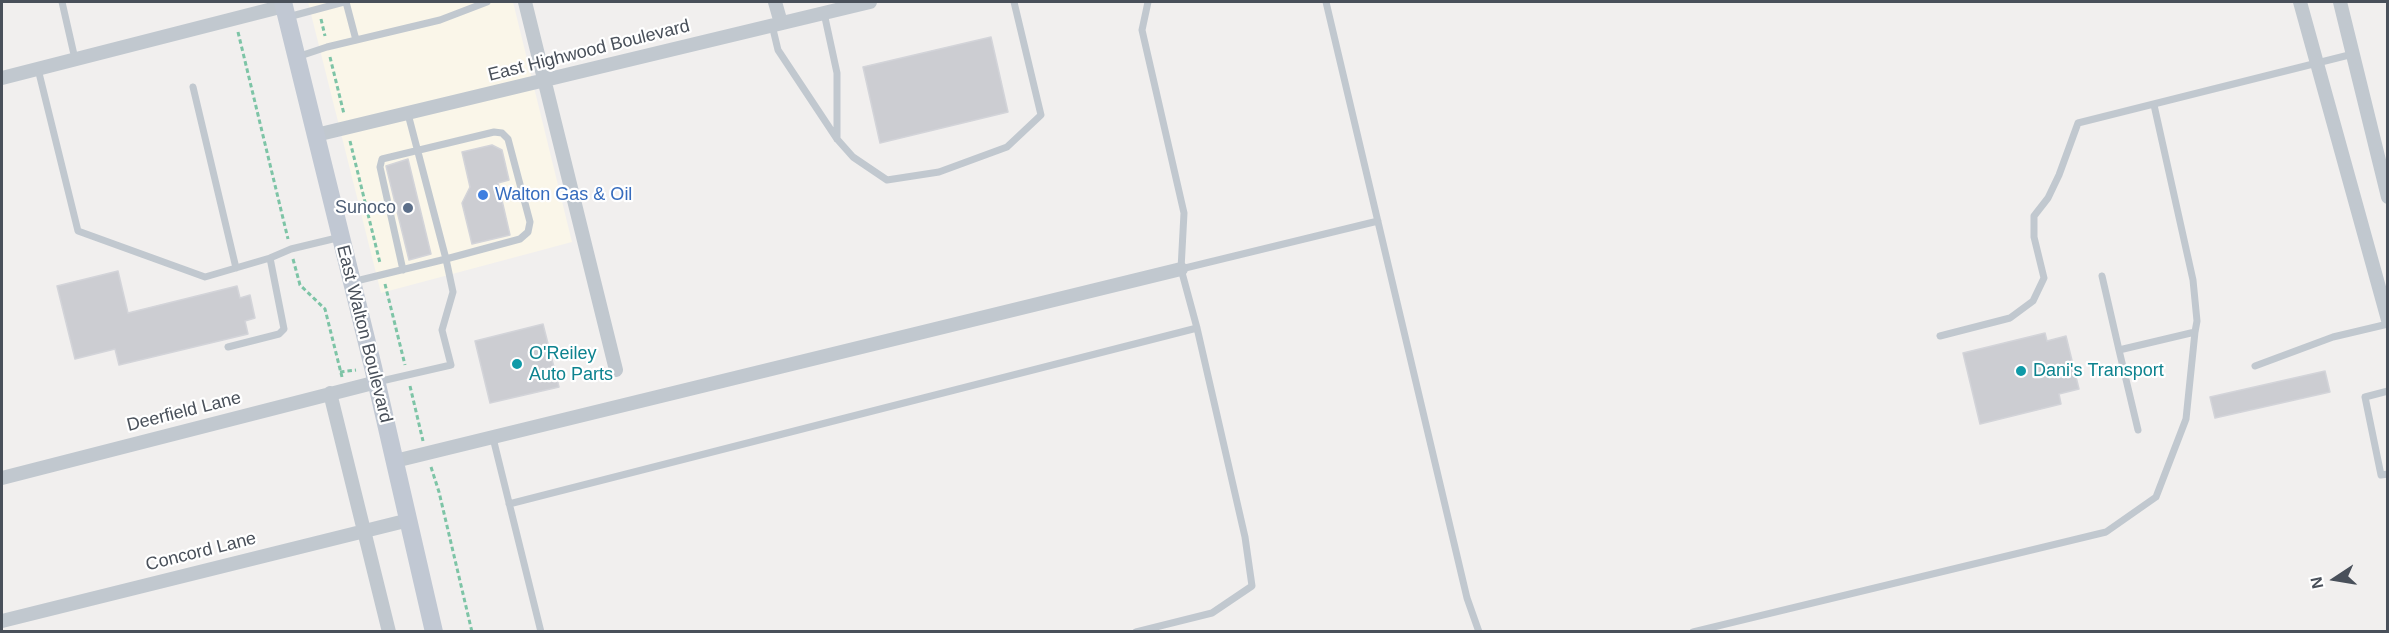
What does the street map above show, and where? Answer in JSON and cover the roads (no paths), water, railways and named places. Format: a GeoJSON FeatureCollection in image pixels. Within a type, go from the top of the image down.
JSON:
{"type":"FeatureCollection","features":[{"type":"Feature","properties":{"kind":"main road","name":"East Walton Boulevard"},"geometry":{"type":"LineString","coordinates":[[285,8],[410,519],[434,632]]}},
{"type":"Feature","properties":{"kind":"street"},"geometry":{"type":"LineString","coordinates":[[525,2],[616,370]]}},
{"type":"Feature","properties":{"kind":"street"},"geometry":{"type":"LineString","coordinates":[[775,2],[776,24]]}},
{"type":"Feature","properties":{"kind":"street","name":"East Highwood Boulevard"},"geometry":{"type":"LineString","coordinates":[[316,135],[870,2]]}},
{"type":"Feature","properties":{"kind":"street"},"geometry":{"type":"LineString","coordinates":[[2300,2],[2388,322]]}},
{"type":"Feature","properties":{"kind":"street"},"geometry":{"type":"LineString","coordinates":[[2340,2],[2388,197]]}},
{"type":"Feature","properties":{"kind":"street"},"geometry":{"type":"LineString","coordinates":[[2,78],[285,8]]}},
{"type":"Feature","properties":{"kind":"street"},"geometry":{"type":"LineString","coordinates":[[395,461],[1181,269]]}},
{"type":"Feature","properties":{"kind":"street","name":"Deerfield Lane"},"geometry":{"type":"LineString","coordinates":[[2,478],[376,382]]}},
{"type":"Feature","properties":{"kind":"street"},"geometry":{"type":"LineString","coordinates":[[330,393],[389,632]]}},
{"type":"Feature","properties":{"kind":"street","name":"Concord Lane"},"geometry":{"type":"LineString","coordinates":[[2,621],[410,519]]}},
{"type":"Feature","properties":{"kind":"lane"},"geometry":{"type":"LineString","coordinates":[[62,2],[75,59]]}},
{"type":"Feature","properties":{"kind":"lane"},"geometry":{"type":"LineString","coordinates":[[285,8],[318,8],[345,2],[356,40]]}},
{"type":"Feature","properties":{"kind":"lane"},"geometry":{"type":"LineString","coordinates":[[459,2],[461,12]]}},
{"type":"Feature","properties":{"kind":"lane"},"geometry":{"type":"LineString","coordinates":[[297,58],[327,47],[440,20],[488,2]]}},
{"type":"Feature","properties":{"kind":"lane"},"geometry":{"type":"LineString","coordinates":[[776,24],[778,50],[837,139],[853,157],[887,180],[939,172],[1007,147],[1041,115],[1014,2]]}},
{"type":"Feature","properties":{"kind":"lane"},"geometry":{"type":"LineString","coordinates":[[1136,632],[1212,614],[1252,586],[1245,537],[1197,328],[1181,269],[1184,213],[1142,30],[1148,2]]}},
{"type":"Feature","properties":{"kind":"lane"},"geometry":{"type":"LineString","coordinates":[[1326,2],[1467,598],[1479,632]]}},
{"type":"Feature","properties":{"kind":"lane"},"geometry":{"type":"LineString","coordinates":[[824,13],[837,73],[837,139]]}},
{"type":"Feature","properties":{"kind":"lane"},"geometry":{"type":"LineString","coordinates":[[1940,336],[2010,318],[2033,301],[2044,278],[2034,237],[2034,216],[2048,198],[2060,175],[2078,123],[2353,54]]}},
{"type":"Feature","properties":{"kind":"lane"},"geometry":{"type":"LineString","coordinates":[[38,69],[78,231],[205,277],[270,258],[291,249],[341,237]]}},
{"type":"Feature","properties":{"kind":"lane"},"geometry":{"type":"LineString","coordinates":[[193,87],[236,268]]}},
{"type":"Feature","properties":{"kind":"lane"},"geometry":{"type":"LineString","coordinates":[[1693,632],[2106,532],[2156,497],[2186,419],[2197,321],[2193,280],[2154,105]]}},
{"type":"Feature","properties":{"kind":"lane"},"geometry":{"type":"LineString","coordinates":[[376,382],[451,365],[442,330],[453,292],[408,114]]}},
{"type":"Feature","properties":{"kind":"lane"},"geometry":{"type":"LineString","coordinates":[[352,282],[446,260],[520,239],[528,232],[530,222],[508,139],[502,133],[494,132],[382,159],[380,167],[403,270]]}},
{"type":"Feature","properties":{"kind":"lane"},"geometry":{"type":"LineString","coordinates":[[1181,269],[1378,221]]}},
{"type":"Feature","properties":{"kind":"lane"},"geometry":{"type":"LineString","coordinates":[[228,347],[279,334],[284,329],[270,258]]}},
{"type":"Feature","properties":{"kind":"lane"},"geometry":{"type":"LineString","coordinates":[[2102,276],[2138,430]]}},
{"type":"Feature","properties":{"kind":"lane"},"geometry":{"type":"LineString","coordinates":[[2255,366],[2332,337],[2388,322]]}},
{"type":"Feature","properties":{"kind":"lane"},"geometry":{"type":"LineString","coordinates":[[509,504],[1197,328]]}},
{"type":"Feature","properties":{"kind":"lane"},"geometry":{"type":"LineString","coordinates":[[2119,350],[2195,332]]}},
{"type":"Feature","properties":{"kind":"lane"},"geometry":{"type":"LineString","coordinates":[[2388,391],[2365,397],[2381,475],[2388,474]]}},
{"type":"Feature","properties":{"kind":"lane"},"geometry":{"type":"LineString","coordinates":[[493,438],[541,632]]}},
{"type":"Feature","properties":{"kind":"place","name":"Walton Gas & Oil"},"geometry":{"type":"Point","coordinates":[483,195]}},
{"type":"Feature","properties":{"kind":"place","name":"Sunoco"},"geometry":{"type":"Point","coordinates":[408,208]}},
{"type":"Feature","properties":{"kind":"place","name":"O'Reiley Auto Parts"},"geometry":{"type":"Point","coordinates":[517,364]}},
{"type":"Feature","properties":{"kind":"place","name":"Dani's Transport"},"geometry":{"type":"Point","coordinates":[2021,371]}}]}
